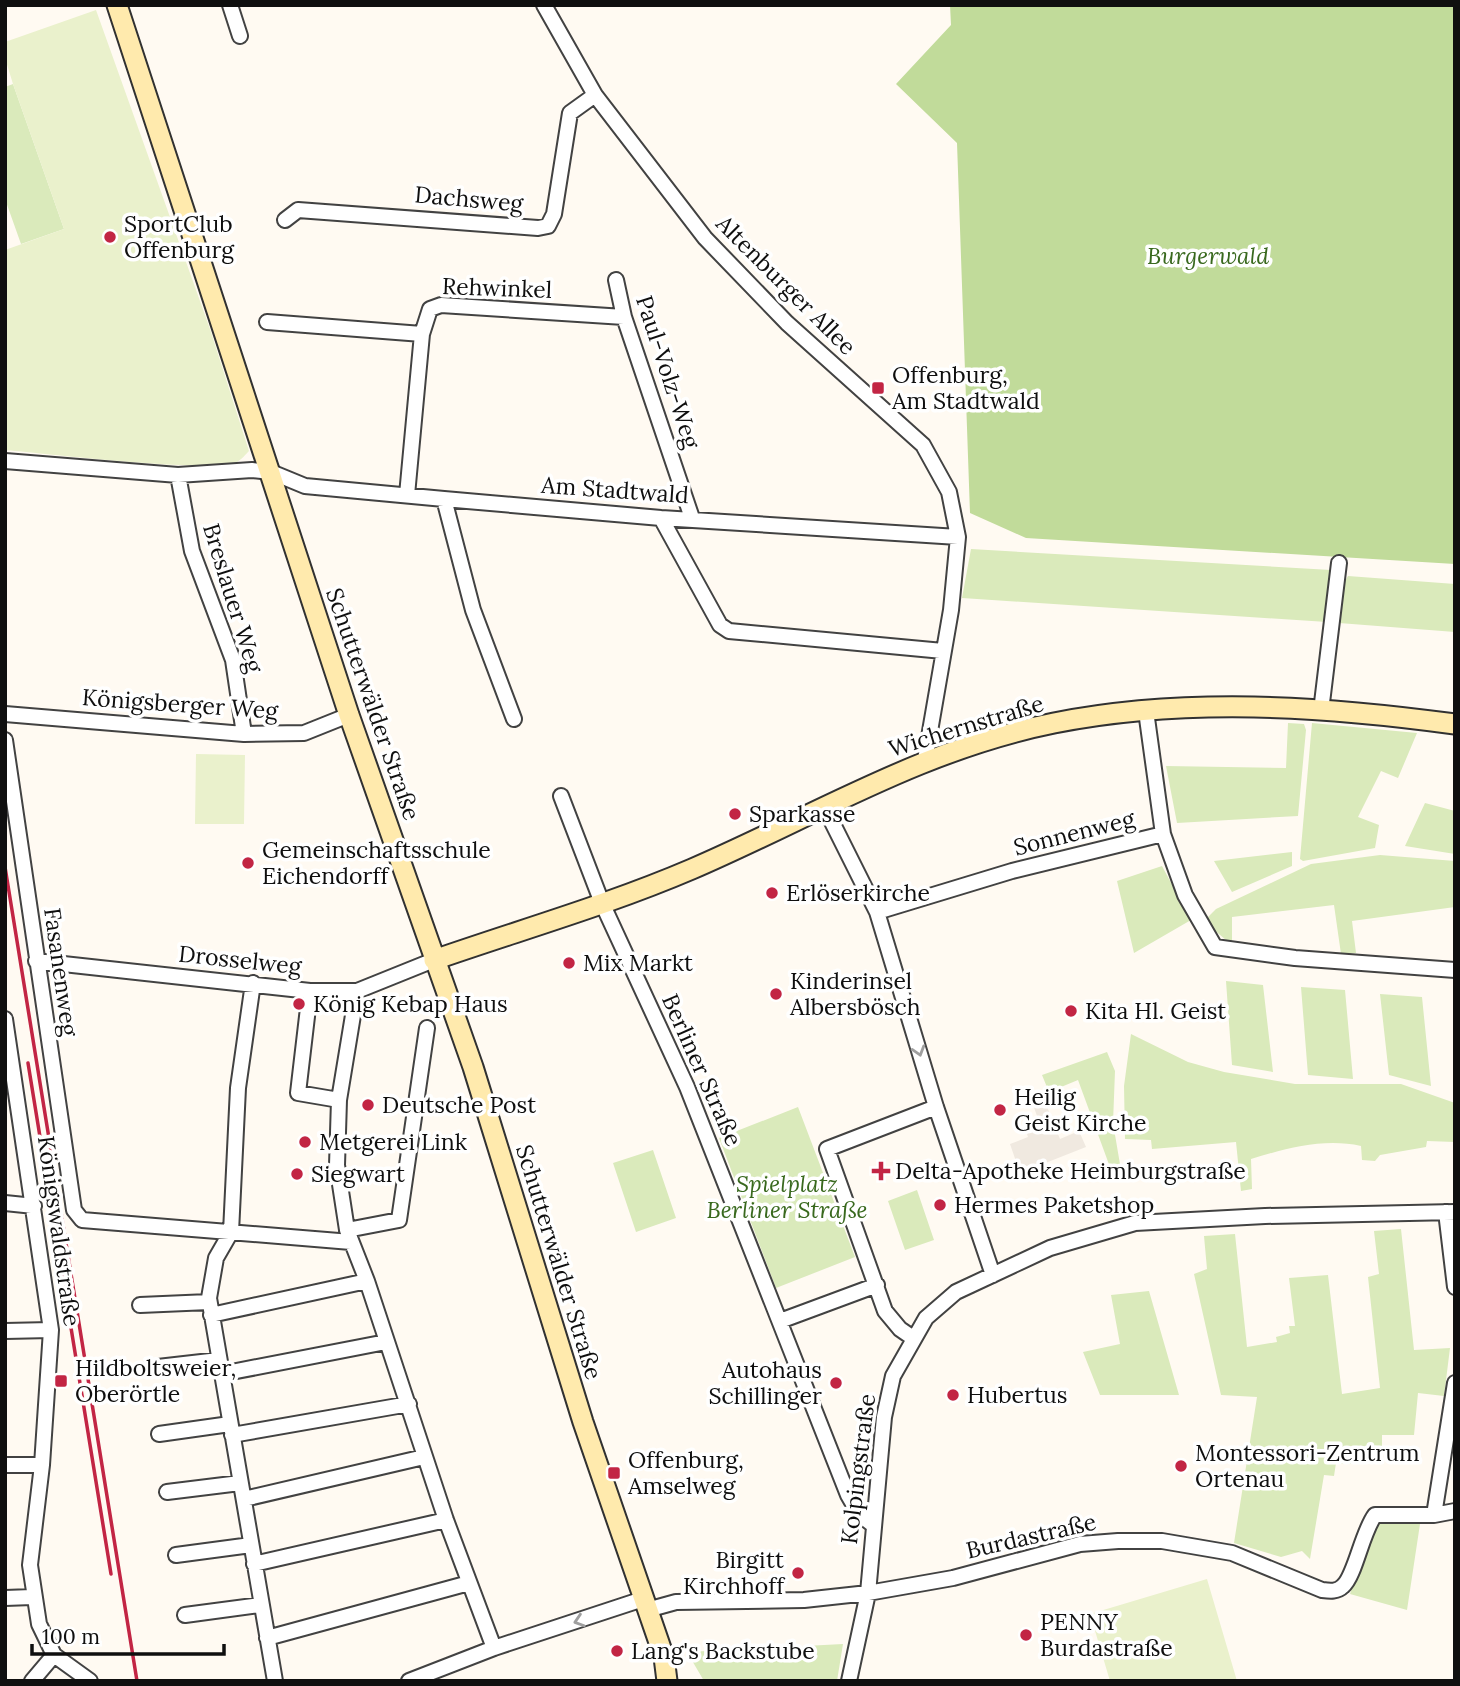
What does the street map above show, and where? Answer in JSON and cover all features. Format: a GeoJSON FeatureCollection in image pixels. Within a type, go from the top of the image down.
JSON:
{"type":"FeatureCollection","features":[{"type":"Feature","properties":{"kind":"main road","name":"Schutterwälder Straße"},"geometry":{"type":"LineString","coordinates":[[117,5],[349,715],[473,1067],[583,1422],[664,1657],[667,1681]]}},
{"type":"Feature","properties":{"kind":"main road","name":"Wichernstraße"},"geometry":{"type":"LineString","coordinates":[[434,960],[693,869],[925,760],[1056,723],[1146,711],[1236,706],[1455,724]]}},
{"type":"Feature","properties":{"kind":"main road","name":"Schutterwälder Straße"},"geometry":{"type":"LineString","coordinates":[[664,1657],[682,1681]]}},
{"type":"Feature","properties":{"kind":"street"},"geometry":{"type":"LineString","coordinates":[[230,5],[240,36]]}},
{"type":"Feature","properties":{"kind":"street","name":"Altenburger Allee"},"geometry":{"type":"LineString","coordinates":[[544,5],[595,95],[705,238],[751,288],[923,445],[949,492],[957,517],[958,537],[925,760]]}},
{"type":"Feature","properties":{"kind":"street","name":"Dachsweg"},"geometry":{"type":"LineString","coordinates":[[285,220],[298,210],[538,228],[548,226],[554,214],[570,113],[595,95]]}},
{"type":"Feature","properties":{"kind":"street","name":"Paul-Volz-Weg"},"geometry":{"type":"LineString","coordinates":[[616,280],[624,317],[692,518]]}},
{"type":"Feature","properties":{"kind":"street","name":"Rehwinkel"},"geometry":{"type":"LineString","coordinates":[[407,495],[422,334],[430,309],[441,305],[624,317]]}},
{"type":"Feature","properties":{"kind":"street"},"geometry":{"type":"LineString","coordinates":[[267,322],[422,334]]}},
{"type":"Feature","properties":{"kind":"street"},"geometry":{"type":"LineString","coordinates":[[5,461],[178,475],[252,470],[271,472]]}},
{"type":"Feature","properties":{"kind":"street","name":"Am Stadtwald"},"geometry":{"type":"LineString","coordinates":[[271,472],[305,486],[661,518],[958,537]]}},
{"type":"Feature","properties":{"kind":"street","name":"Breslauer Weg"},"geometry":{"type":"LineString","coordinates":[[178,475],[192,551],[233,660],[244,734]]}},
{"type":"Feature","properties":{"kind":"street"},"geometry":{"type":"LineString","coordinates":[[444,499],[474,610],[514,719]]}},
{"type":"Feature","properties":{"kind":"street"},"geometry":{"type":"LineString","coordinates":[[661,518],[720,625],[729,631],[943,652]]}},
{"type":"Feature","properties":{"kind":"street"},"geometry":{"type":"LineString","coordinates":[[1321,711],[1339,562]]}},
{"type":"Feature","properties":{"kind":"street","name":"Sonnenweg"},"geometry":{"type":"LineString","coordinates":[[877,912],[1034,865],[1163,834],[1146,711]]}},
{"type":"Feature","properties":{"kind":"street","name":"Königsberger Weg"},"geometry":{"type":"LineString","coordinates":[[5,714],[244,734],[304,733],[349,715]]}},
{"type":"Feature","properties":{"kind":"street","name":"Fasanenweg"},"geometry":{"type":"LineString","coordinates":[[5,740],[74,1210],[82,1220],[230,1232]]}},
{"type":"Feature","properties":{"kind":"street"},"geometry":{"type":"LineString","coordinates":[[561,796],[602,903]]}},
{"type":"Feature","properties":{"kind":"street"},"geometry":{"type":"LineString","coordinates":[[824,806],[877,912],[936,1107],[993,1275]]}},
{"type":"Feature","properties":{"kind":"street"},"geometry":{"type":"LineString","coordinates":[[1163,834],[1185,895],[1215,947],[1295,958],[1455,970]]}},
{"type":"Feature","properties":{"kind":"street","name":"Berliner Straße"},"geometry":{"type":"LineString","coordinates":[[602,903],[687,1087],[848,1495],[859,1514],[873,1525]]}},
{"type":"Feature","properties":{"kind":"street","name":"Drosselweg"},"geometry":{"type":"LineString","coordinates":[[36,961],[310,991],[357,991],[434,960]]}},
{"type":"Feature","properties":{"kind":"street"},"geometry":{"type":"LineString","coordinates":[[253,983],[238,1088],[230,1232],[216,1258],[210,1309],[275,1681]]}},
{"type":"Feature","properties":{"kind":"street"},"geometry":{"type":"LineString","coordinates":[[310,991],[298,1094],[339,1100]]}},
{"type":"Feature","properties":{"kind":"street"},"geometry":{"type":"LineString","coordinates":[[357,991],[339,1100],[337,1165],[349,1236],[409,1404],[446,1520],[494,1648]]}},
{"type":"Feature","properties":{"kind":"street","name":"Königswaldstraße"},"geometry":{"type":"LineString","coordinates":[[5,1019],[51,1331],[42,1465],[30,1565],[32,1597],[39,1624],[54,1656]]}},
{"type":"Feature","properties":{"kind":"street"},"geometry":{"type":"LineString","coordinates":[[230,1232],[349,1236],[399,1220],[427,1028]]}},
{"type":"Feature","properties":{"kind":"street"},"geometry":{"type":"LineString","coordinates":[[913,1338],[892,1322],[827,1149],[936,1107]]}},
{"type":"Feature","properties":{"kind":"street"},"geometry":{"type":"LineString","coordinates":[[5,1203],[34,1206]]}},
{"type":"Feature","properties":{"kind":"street"},"geometry":{"type":"LineString","coordinates":[[1450,1212],[1455,1287]]}},
{"type":"Feature","properties":{"kind":"street","name":"Kolpingstraße"},"geometry":{"type":"LineString","coordinates":[[849,1681],[868,1593],[884,1418],[893,1376],[926,1318],[956,1292],[1050,1248],[1135,1223],[1277,1215],[1450,1212]]}},
{"type":"Feature","properties":{"kind":"street"},"geometry":{"type":"LineString","coordinates":[[140,1305],[210,1309],[367,1282]]}},
{"type":"Feature","properties":{"kind":"street"},"geometry":{"type":"LineString","coordinates":[[780,1321],[877,1285]]}},
{"type":"Feature","properties":{"kind":"street"},"geometry":{"type":"LineString","coordinates":[[5,1331],[51,1331]]}},
{"type":"Feature","properties":{"kind":"street"},"geometry":{"type":"LineString","coordinates":[[149,1368],[220,1367],[386,1342]]}},
{"type":"Feature","properties":{"kind":"street"},"geometry":{"type":"LineString","coordinates":[[1434,1515],[1455,1383]]}},
{"type":"Feature","properties":{"kind":"street"},"geometry":{"type":"LineString","coordinates":[[159,1434],[231,1429],[409,1404]]}},
{"type":"Feature","properties":{"kind":"street"},"geometry":{"type":"LineString","coordinates":[[244,1499],[424,1457]]}},
{"type":"Feature","properties":{"kind":"street"},"geometry":{"type":"LineString","coordinates":[[5,1465],[42,1465]]}},
{"type":"Feature","properties":{"kind":"street"},"geometry":{"type":"LineString","coordinates":[[167,1492],[240,1483]]}},
{"type":"Feature","properties":{"kind":"street","name":"Burdastraße"},"geometry":{"type":"LineString","coordinates":[[409,1681],[494,1648],[645,1605],[693,1601],[804,1600],[868,1593],[953,1578],[1080,1544],[1162,1541],[1232,1552],[1322,1590],[1335,1591],[1344,1586],[1367,1526],[1375,1515],[1434,1515],[1455,1511]]}},
{"type":"Feature","properties":{"kind":"street"},"geometry":{"type":"LineString","coordinates":[[254,1564],[446,1520]]}},
{"type":"Feature","properties":{"kind":"street"},"geometry":{"type":"LineString","coordinates":[[176,1555],[251,1545]]}},
{"type":"Feature","properties":{"kind":"street"},"geometry":{"type":"LineString","coordinates":[[267,1638],[469,1583]]}},
{"type":"Feature","properties":{"kind":"street"},"geometry":{"type":"LineString","coordinates":[[5,1598],[32,1597]]}},
{"type":"Feature","properties":{"kind":"street"},"geometry":{"type":"LineString","coordinates":[[185,1615],[260,1605]]}},
{"type":"Feature","properties":{"kind":"street"},"geometry":{"type":"LineString","coordinates":[[32,1681],[54,1656],[90,1681]]}},
{"type":"Feature","properties":{"kind":"green space","name":"Burgerwald"},"geometry":{"type":"Polygon","coordinates":[[[950,5],[1455,5],[1455,564],[1026,538],[970,513],[957,143],[896,84],[951,25],[950,5]]]}},
{"type":"Feature","properties":{"kind":"green space","name":"SportClub Offenburg"},"geometry":{"type":"Polygon","coordinates":[[[96,10],[210,329],[249,451],[237,462],[197,466],[5,450],[5,250],[64,229],[13,84],[5,58],[5,42],[96,10]]]}},
{"type":"Feature","properties":{"kind":"green space"},"geometry":{"type":"Polygon","coordinates":[[[13,84],[64,229],[21,244],[5,199],[5,87],[13,84]]]}},
{"type":"Feature","properties":{"kind":"green space"},"geometry":{"type":"Polygon","coordinates":[[[971,549],[1331,570],[1327,622],[962,598],[971,549]]]}},
{"type":"Feature","properties":{"kind":"green space"},"geometry":{"type":"Polygon","coordinates":[[[1348,576],[1455,584],[1455,632],[1339,623],[1348,576]]]}},
{"type":"Feature","properties":{"kind":"green space"},"geometry":{"type":"Polygon","coordinates":[[[1288,723],[1304,724],[1306,730],[1298,816],[1177,823],[1166,766],[1286,768],[1288,723]]]}},
{"type":"Feature","properties":{"kind":"green space"},"geometry":{"type":"Polygon","coordinates":[[[1312,723],[1417,733],[1398,778],[1381,771],[1358,817],[1379,825],[1375,848],[1303,861],[1300,859],[1312,723]]]}},
{"type":"Feature","properties":{"kind":"green space"},"geometry":{"type":"Polygon","coordinates":[[[196,754],[245,755],[244,824],[195,824],[196,754]]]}},
{"type":"Feature","properties":{"kind":"green space"},"geometry":{"type":"Polygon","coordinates":[[[1425,803],[1455,811],[1455,854],[1405,846],[1425,803]]]}},
{"type":"Feature","properties":{"kind":"green space"},"geometry":{"type":"Polygon","coordinates":[[[1292,852],[1292,866],[1232,892],[1214,861],[1292,852]]]}},
{"type":"Feature","properties":{"kind":"green space"},"geometry":{"type":"Polygon","coordinates":[[[1380,855],[1455,861],[1455,907],[1352,921],[1356,953],[1341,954],[1334,905],[1232,917],[1232,945],[1207,924],[1207,918],[1216,909],[1311,864],[1380,855]]]}},
{"type":"Feature","properties":{"kind":"green space"},"geometry":{"type":"Polygon","coordinates":[[[1162,866],[1191,920],[1134,953],[1117,881],[1162,866]]]}},
{"type":"Feature","properties":{"kind":"green space"},"geometry":{"type":"Polygon","coordinates":[[[1226,981],[1263,985],[1273,1072],[1232,1065],[1226,981]]]}},
{"type":"Feature","properties":{"kind":"green space"},"geometry":{"type":"Polygon","coordinates":[[[1301,987],[1345,990],[1353,1079],[1308,1075],[1301,987]]]}},
{"type":"Feature","properties":{"kind":"green space"},"geometry":{"type":"Polygon","coordinates":[[[1380,994],[1422,997],[1431,1086],[1389,1075],[1380,994]]]}},
{"type":"Feature","properties":{"kind":"green space"},"geometry":{"type":"Polygon","coordinates":[[[1131,1034],[1188,1062],[1224,1072],[1295,1084],[1401,1084],[1455,1103],[1455,1142],[1427,1141],[1426,1147],[1380,1155],[1375,1161],[1362,1160],[1361,1146],[1333,1143],[1292,1148],[1251,1159],[1252,1189],[1241,1191],[1236,1142],[1152,1149],[1151,1140],[1125,1139],[1124,1086],[1131,1034]]]}},
{"type":"Feature","properties":{"kind":"green space"},"geometry":{"type":"Polygon","coordinates":[[[1107,1052],[1115,1071],[1113,1123],[1122,1176],[1114,1178],[1078,1080],[1049,1092],[1042,1075],[1107,1052]]]}},
{"type":"Feature","properties":{"kind":"green space","name":"Spielplatz Berliner Straße"},"geometry":{"type":"Polygon","coordinates":[[[798,1107],[855,1257],[776,1288],[719,1138],[798,1107]]]}},
{"type":"Feature","properties":{"kind":"green space"},"geometry":{"type":"Polygon","coordinates":[[[653,1150],[676,1218],[636,1232],[613,1163],[653,1150]]]}},
{"type":"Feature","properties":{"kind":"green space"},"geometry":{"type":"Polygon","coordinates":[[[917,1190],[934,1240],[905,1250],[888,1201],[917,1190]]]}},
{"type":"Feature","properties":{"kind":"green space"},"geometry":{"type":"Polygon","coordinates":[[[1401,1229],[1414,1350],[1450,1348],[1444,1396],[1418,1393],[1414,1435],[1382,1435],[1382,1448],[1353,1446],[1351,1464],[1336,1463],[1334,1476],[1324,1475],[1310,1559],[1302,1551],[1281,1557],[1234,1543],[1257,1397],[1221,1395],[1194,1274],[1207,1269],[1204,1236],[1235,1234],[1247,1347],[1277,1342],[1276,1337],[1290,1333],[1289,1326],[1295,1326],[1289,1278],[1328,1275],[1342,1394],[1380,1388],[1368,1277],[1379,1274],[1374,1231],[1401,1229]]]}},
{"type":"Feature","properties":{"kind":"green space"},"geometry":{"type":"Polygon","coordinates":[[[1149,1291],[1179,1395],[1100,1395],[1083,1352],[1120,1344],[1111,1295],[1149,1291]]]}},
{"type":"Feature","properties":{"kind":"green space"},"geometry":{"type":"Polygon","coordinates":[[[1374,1524],[1420,1524],[1407,1610],[1350,1594],[1374,1524]]]}},
{"type":"Feature","properties":{"kind":"green space"},"geometry":{"type":"Polygon","coordinates":[[[1207,1579],[1237,1681],[1110,1681],[1090,1614],[1207,1579]]]}},
{"type":"Feature","properties":{"kind":"green space"},"geometry":{"type":"Polygon","coordinates":[[[843,1644],[837,1681],[704,1681],[687,1652],[843,1644]]]}},
{"type":"Feature","properties":{"kind":"shaded area"},"geometry":{"type":"Polygon","coordinates":[[[1042,1094],[1060,1139],[1079,1131],[1086,1147],[1020,1173],[1010,1144],[1028,1137],[1023,1122],[1037,1116],[1031,1099],[1042,1094]]]}},
{"type":"Feature","properties":{"kind":"railway"},"geometry":{"type":"LineString","coordinates":[[5,867],[137,1681]]}},
{"type":"Feature","properties":{"kind":"railway"},"geometry":{"type":"LineString","coordinates":[[28,1063],[111,1574]]}},
{"type":"Feature","properties":{"kind":"place","name":"SportClub Offenburg"},"geometry":{"type":"Point","coordinates":[110,237]}},
{"type":"Feature","properties":{"kind":"place","name":"Offenburg, Am Stadtwald"},"geometry":{"type":"Point","coordinates":[878,388]}},
{"type":"Feature","properties":{"kind":"place","name":"Sparkasse"},"geometry":{"type":"Point","coordinates":[735,814]}},
{"type":"Feature","properties":{"kind":"place","name":"Gemeinschaftsschule Eichendorff"},"geometry":{"type":"Point","coordinates":[248,863]}},
{"type":"Feature","properties":{"kind":"place","name":"Erlöserkirche"},"geometry":{"type":"Point","coordinates":[772,893]}},
{"type":"Feature","properties":{"kind":"place","name":"Mix Markt"},"geometry":{"type":"Point","coordinates":[569,963]}},
{"type":"Feature","properties":{"kind":"place","name":"Kinderinsel Albersbösch"},"geometry":{"type":"Point","coordinates":[776,994]}},
{"type":"Feature","properties":{"kind":"place","name":"König Kebap Haus"},"geometry":{"type":"Point","coordinates":[299,1004]}},
{"type":"Feature","properties":{"kind":"place","name":"Kita Hl. Geist"},"geometry":{"type":"Point","coordinates":[1071,1011]}},
{"type":"Feature","properties":{"kind":"place","name":"Deutsche Post"},"geometry":{"type":"Point","coordinates":[368,1105]}},
{"type":"Feature","properties":{"kind":"place","name":"Heilig Geist Kirche"},"geometry":{"type":"Point","coordinates":[1000,1110]}},
{"type":"Feature","properties":{"kind":"place","name":"Metgerei Link"},"geometry":{"type":"Point","coordinates":[305,1142]}},
{"type":"Feature","properties":{"kind":"place","name":"Delta-Apotheke Heimburgstraße"},"geometry":{"type":"Point","coordinates":[881,1171]}},
{"type":"Feature","properties":{"kind":"place","name":"Siegwart"},"geometry":{"type":"Point","coordinates":[297,1174]}},
{"type":"Feature","properties":{"kind":"place","name":"Hermes Paketshop"},"geometry":{"type":"Point","coordinates":[940,1205]}},
{"type":"Feature","properties":{"kind":"place","name":"Hildboltsweier, Oberörtle"},"geometry":{"type":"Point","coordinates":[61,1381]}},
{"type":"Feature","properties":{"kind":"place","name":"Autohaus Schillinger"},"geometry":{"type":"Point","coordinates":[836,1383]}},
{"type":"Feature","properties":{"kind":"place","name":"Hubertus"},"geometry":{"type":"Point","coordinates":[953,1395]}},
{"type":"Feature","properties":{"kind":"place","name":"Montessori-Zentrum Ortenau"},"geometry":{"type":"Point","coordinates":[1181,1466]}},
{"type":"Feature","properties":{"kind":"place","name":"Offenburg, Amselweg"},"geometry":{"type":"Point","coordinates":[614,1473]}},
{"type":"Feature","properties":{"kind":"place","name":"Birgitt Kirchhoff"},"geometry":{"type":"Point","coordinates":[798,1573]}},
{"type":"Feature","properties":{"kind":"place","name":"PENNY Burdastraße"},"geometry":{"type":"Point","coordinates":[1026,1635]}},
{"type":"Feature","properties":{"kind":"place","name":"Lang's Backstube"},"geometry":{"type":"Point","coordinates":[617,1651]}}]}
